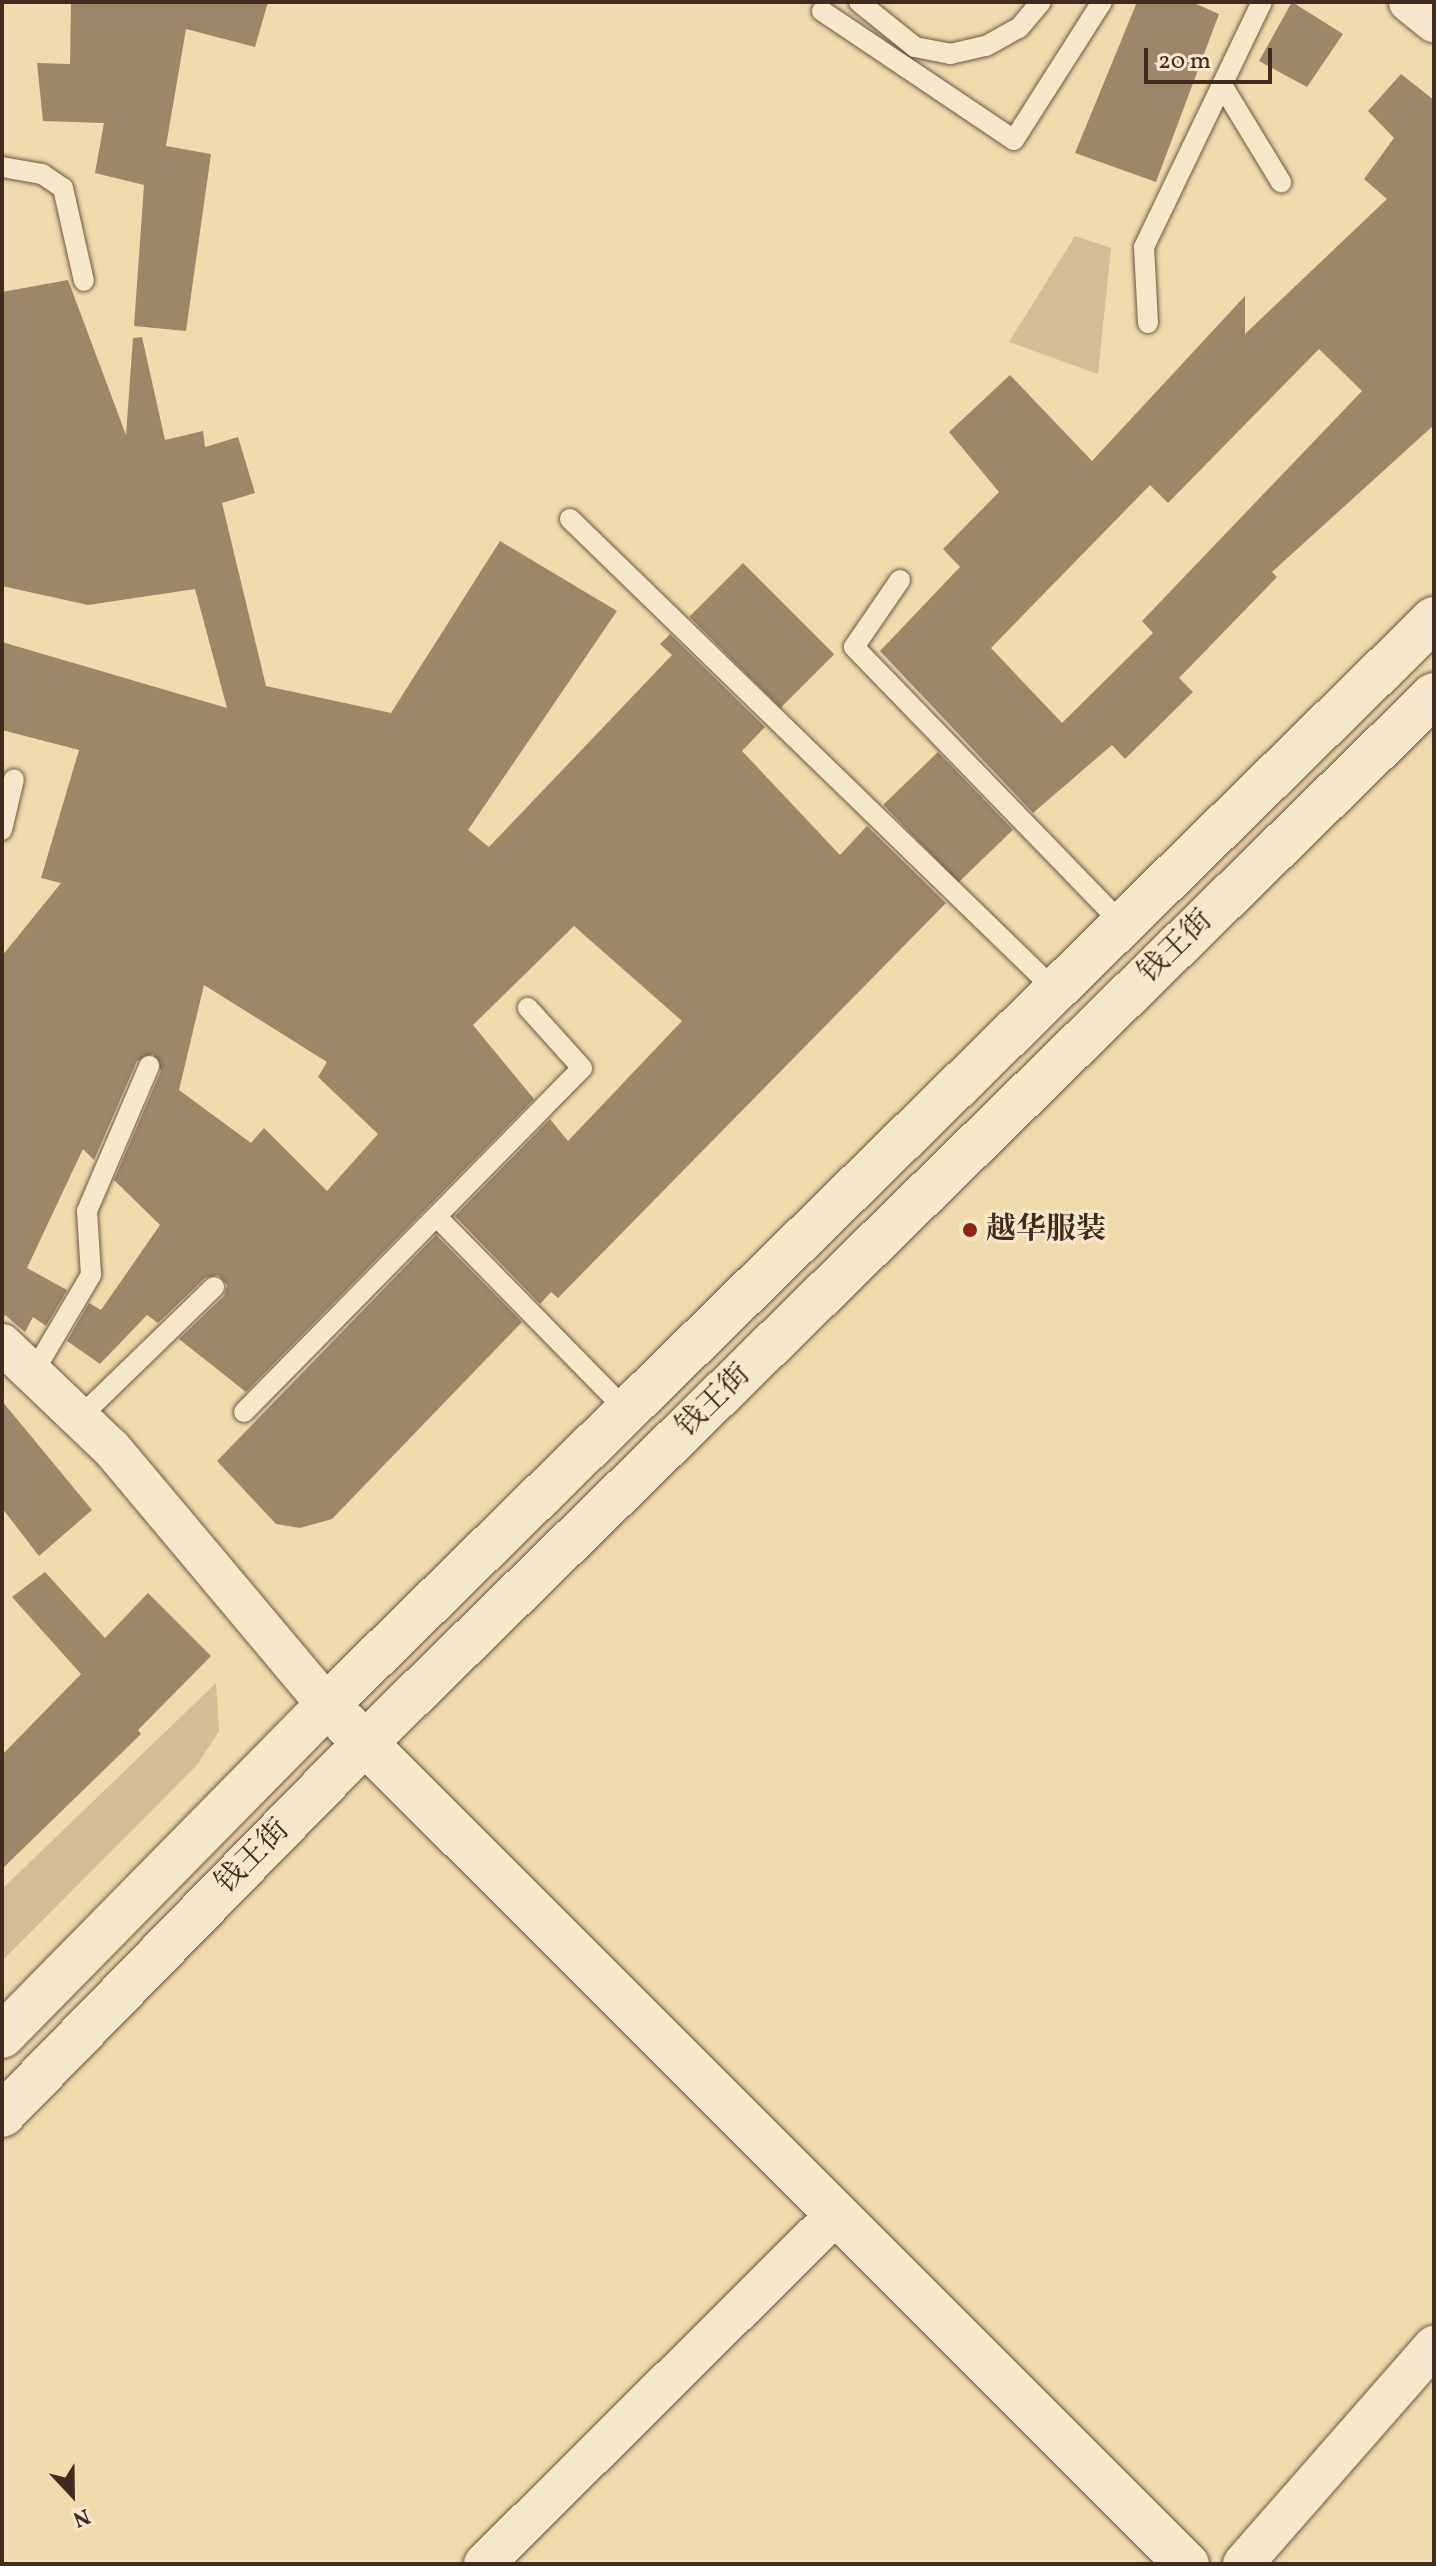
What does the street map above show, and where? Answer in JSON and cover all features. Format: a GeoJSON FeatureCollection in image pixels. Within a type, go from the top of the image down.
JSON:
{"type":"FeatureCollection","features":[{"type":"Feature","properties":{"kind":"main road","name":"钱王街"},"geometry":{"type":"LineString","coordinates":[[2,2036],[327,1705],[1434,619]]}},
{"type":"Feature","properties":{"kind":"main road","name":"钱王街"},"geometry":{"type":"LineString","coordinates":[[2,2115],[365,1743],[1434,695]]}},
{"type":"Feature","properties":{"kind":"main road"},"geometry":{"type":"LineString","coordinates":[[327,1705],[1187,2564]]}},
{"type":"Feature","properties":{"kind":"street"},"geometry":{"type":"LineString","coordinates":[[1409,2],[1434,22]]}},
{"type":"Feature","properties":{"kind":"street"},"geometry":{"type":"LineString","coordinates":[[2,1344],[79,1418],[327,1705]]}},
{"type":"Feature","properties":{"kind":"street"},"geometry":{"type":"LineString","coordinates":[[484,2564],[837,2214]]}},
{"type":"Feature","properties":{"kind":"street"},"geometry":{"type":"LineString","coordinates":[[1243,2564],[1434,2346]]}},
{"type":"Feature","properties":{"kind":"lane"},"geometry":{"type":"LineString","coordinates":[[859,2],[915,47],[950,54],[986,46],[1019,28],[1041,2]]}},
{"type":"Feature","properties":{"kind":"lane"},"geometry":{"type":"LineString","coordinates":[[822,11],[1014,140],[1102,2]]}},
{"type":"Feature","properties":{"kind":"lane"},"geometry":{"type":"LineString","coordinates":[[1148,323],[1144,247],[1262,2]]}},
{"type":"Feature","properties":{"kind":"lane"},"geometry":{"type":"LineString","coordinates":[[1222,85],[1281,182]]}},
{"type":"Feature","properties":{"kind":"lane"},"geometry":{"type":"LineString","coordinates":[[2,167],[42,174],[63,188],[84,281]]}},
{"type":"Feature","properties":{"kind":"lane"},"geometry":{"type":"LineString","coordinates":[[570,519],[1055,990]]}},
{"type":"Feature","properties":{"kind":"lane"},"geometry":{"type":"LineString","coordinates":[[900,580],[854,647],[1122,924]]}},
{"type":"Feature","properties":{"kind":"lane"},"geometry":{"type":"LineString","coordinates":[[2,830],[14,779]]}},
{"type":"Feature","properties":{"kind":"lane"},"geometry":{"type":"LineString","coordinates":[[244,1412],[582,1068],[528,1008]]}},
{"type":"Feature","properties":{"kind":"lane"},"geometry":{"type":"LineString","coordinates":[[33,1373],[91,1275],[87,1211],[149,1066]]}},
{"type":"Feature","properties":{"kind":"lane"},"geometry":{"type":"LineString","coordinates":[[437,1217],[627,1411]]}},
{"type":"Feature","properties":{"kind":"lane"},"geometry":{"type":"LineString","coordinates":[[79,1418],[214,1287]]}},
{"type":"Feature","properties":{"kind":"shaded area"},"geometry":{"type":"Polygon","coordinates":[[[1075,236],[1111,248],[1098,374],[1009,342],[1075,236]]]}},
{"type":"Feature","properties":{"kind":"shaded area"},"geometry":{"type":"Polygon","coordinates":[[[216,1683],[219,1731],[197,1765],[2,1961],[2,1889],[216,1683]]]}},
{"type":"Feature","properties":{"kind":"building"},"geometry":{"type":"Polygon","coordinates":[[[71,2],[268,2],[255,47],[186,29],[166,146],[211,154],[186,331],[134,326],[144,185],[95,173],[104,123],[43,121],[37,63],[70,64],[71,2]]]}},
{"type":"Feature","properties":{"kind":"building"},"geometry":{"type":"Polygon","coordinates":[[[1137,2],[1192,2],[1219,14],[1156,182],[1075,153],[1137,2]]]}},
{"type":"Feature","properties":{"kind":"building"},"geometry":{"type":"Polygon","coordinates":[[[1292,2],[1343,34],[1307,87],[1259,61],[1292,2]]]}},
{"type":"Feature","properties":{"kind":"building"},"geometry":{"type":"Polygon","coordinates":[[[1401,74],[1434,100],[1434,425],[1272,572],[1277,577],[1179,678],[1193,692],[1125,759],[1112,745],[1033,813],[880,651],[960,567],[943,549],[999,492],[949,432],[1010,375],[1092,461],[1245,296],[1245,334],[1387,199],[1364,179],[1394,138],[1368,111],[1401,74]],[[1319,349],[1168,503],[1150,485],[991,648],[1062,723],[1153,633],[1142,621],[1362,391],[1319,349]]]}},
{"type":"Feature","properties":{"kind":"building"},"geometry":{"type":"Polygon","coordinates":[[[68,280],[126,435],[133,338],[142,337],[165,440],[203,431],[205,447],[238,437],[255,493],[222,503],[266,686],[391,713],[500,541],[617,611],[468,830],[489,847],[672,655],[660,644],[670,634],[765,727],[742,751],[840,855],[867,826],[946,903],[558,1298],[551,1292],[540,1304],[455,1216],[550,1119],[568,1141],[682,1021],[574,926],[473,1025],[534,1099],[246,1392],[179,1339],[224,1296],[227,1285],[218,1275],[205,1278],[158,1323],[147,1315],[100,1364],[67,1341],[89,1303],[101,1310],[160,1225],[114,1180],[161,1071],[153,1054],[137,1061],[94,1160],[83,1149],[27,1268],[67,1290],[46,1326],[33,1317],[25,1332],[5,1315],[2,1321],[2,956],[61,883],[41,878],[79,750],[2,730],[2,642],[227,708],[195,589],[88,605],[2,586],[2,292],[68,280]],[[204,985],[179,1090],[251,1143],[264,1128],[327,1191],[378,1134],[318,1077],[327,1062],[204,985]]]}},
{"type":"Feature","properties":{"kind":"building"},"geometry":{"type":"Polygon","coordinates":[[[743,563],[834,654],[780,708],[689,617],[743,563]]]}},
{"type":"Feature","properties":{"kind":"building"},"geometry":{"type":"Polygon","coordinates":[[[938,752],[1013,830],[958,882],[883,805],[938,752]]]}},
{"type":"Feature","properties":{"kind":"building"},"geometry":{"type":"Polygon","coordinates":[[[436,1235],[522,1322],[332,1519],[300,1528],[276,1524],[217,1461],[436,1235]]]}},
{"type":"Feature","properties":{"kind":"building"},"geometry":{"type":"Polygon","coordinates":[[[2,1401],[92,1510],[39,1556],[2,1508],[2,1401]]]}},
{"type":"Feature","properties":{"kind":"building"},"geometry":{"type":"Polygon","coordinates":[[[45,1572],[105,1638],[148,1593],[211,1656],[138,1730],[141,1734],[2,1869],[2,1755],[81,1674],[12,1597],[45,1572]]]}},
{"type":"Feature","properties":{"kind":"place","name":"越华服装"},"geometry":{"type":"Point","coordinates":[970,1230]}}]}
